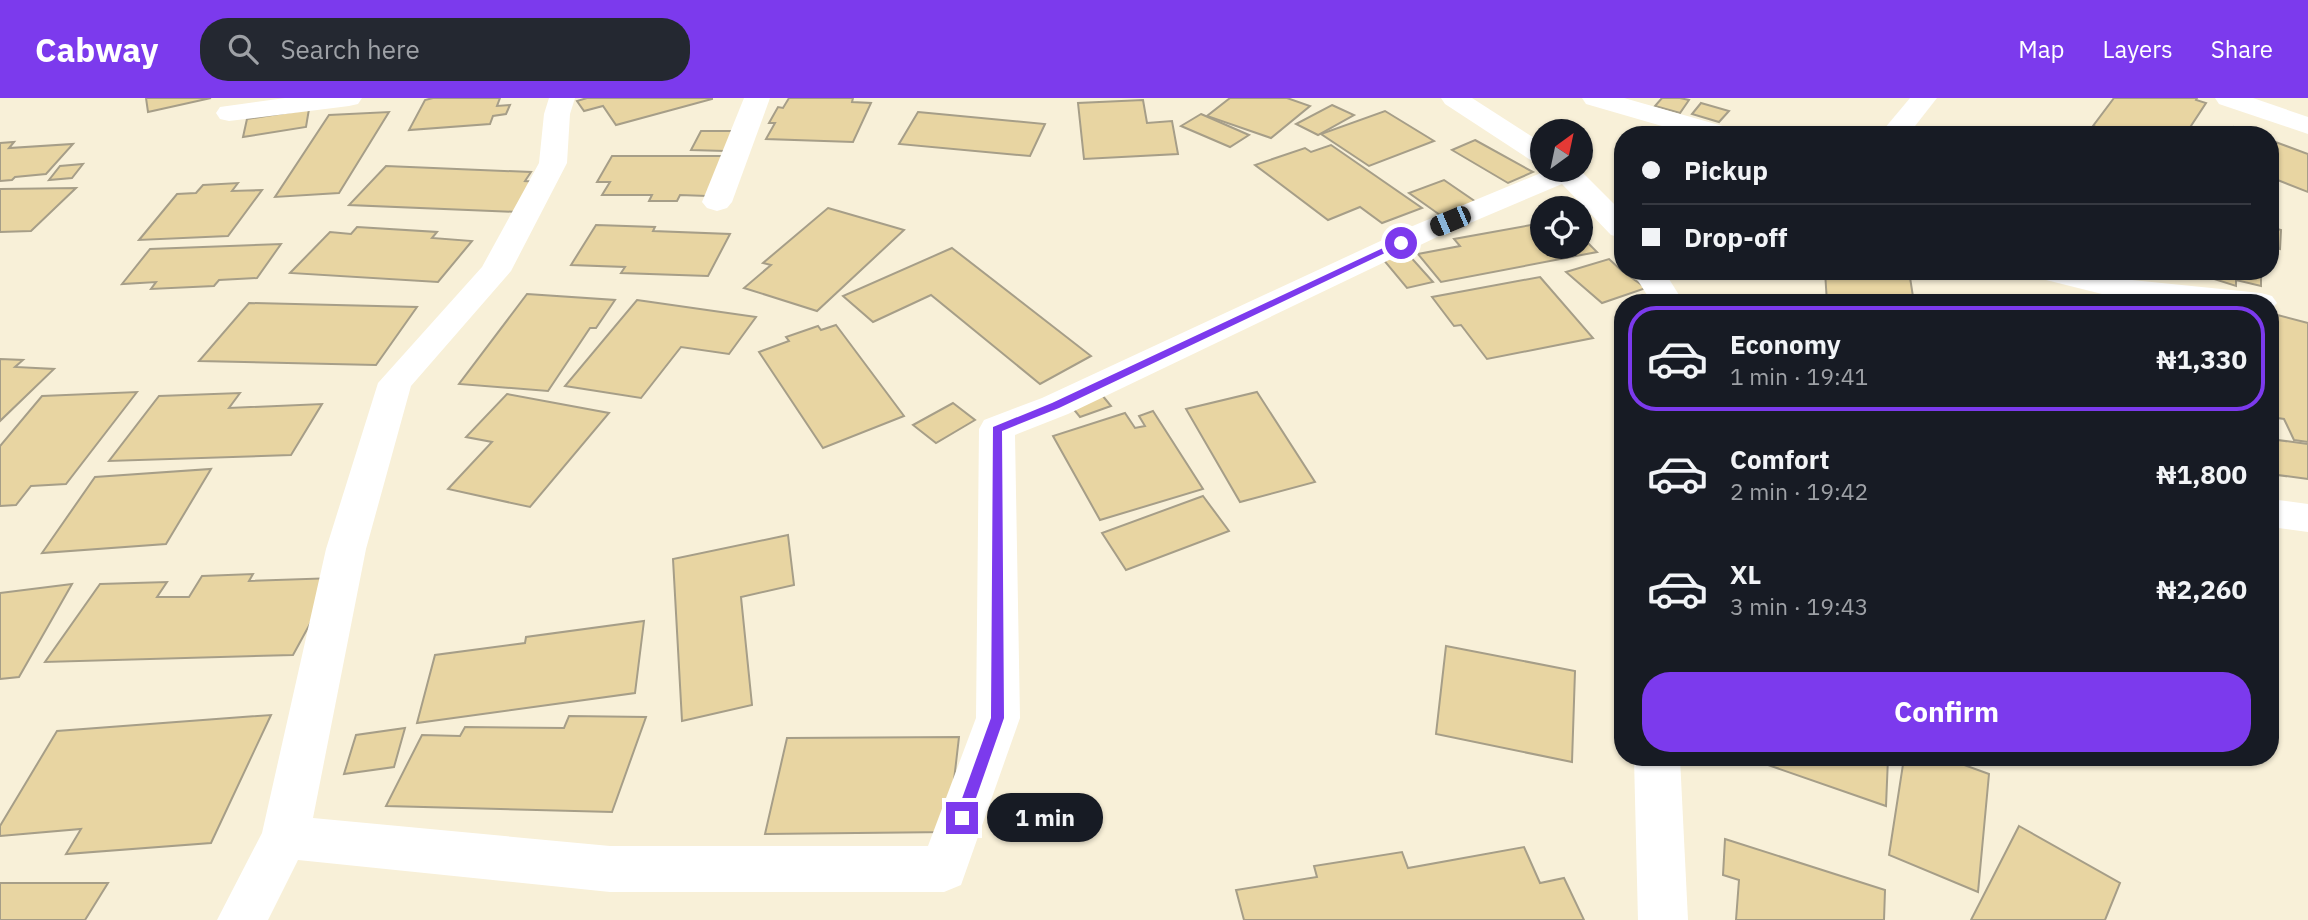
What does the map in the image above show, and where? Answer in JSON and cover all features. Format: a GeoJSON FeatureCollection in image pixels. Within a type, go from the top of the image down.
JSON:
{"type":"FeatureCollection","features":[{"type":"Feature","properties":{"kind":"street"},"geometry":{"type":"LineString","coordinates":[[229,113],[349,98]]}},
{"type":"Feature","properties":{"kind":"street"},"geometry":{"type":"LineString","coordinates":[[242,920],[285,837],[346,549],[395,383],[495,271],[553,163],[557,114],[562,98]]}},
{"type":"Feature","properties":{"kind":"street"},"geometry":{"type":"LineString","coordinates":[[717,202],[757,98]]}},
{"type":"Feature","properties":{"kind":"street"},"geometry":{"type":"LineString","coordinates":[[1454,98],[1530,148]]}},
{"type":"Feature","properties":{"kind":"street"},"geometry":{"type":"LineString","coordinates":[[1595,98],[1692,126]]}},
{"type":"Feature","properties":{"kind":"street"},"geometry":{"type":"LineString","coordinates":[[1901,126],[1924,98]]}},
{"type":"Feature","properties":{"kind":"street"},"geometry":{"type":"LineString","coordinates":[[2228,98],[2308,126]]}},
{"type":"Feature","properties":{"kind":"street"},"geometry":{"type":"LineString","coordinates":[[285,837],[610,869],[944,869],[998,718],[997,429],[1055,406],[1530,180]]}},
{"type":"Feature","properties":{"kind":"street"},"geometry":{"type":"LineString","coordinates":[[1574,182],[1614,221]]}},
{"type":"Feature","properties":{"kind":"street"},"geometry":{"type":"LineString","coordinates":[[2086,280],[2122,289],[2174,294]]}},
{"type":"Feature","properties":{"kind":"street"},"geometry":{"type":"LineString","coordinates":[[2279,514],[2308,518]]}},
{"type":"Feature","properties":{"kind":"street"},"geometry":{"type":"LineString","coordinates":[[1657,766],[1663,920]]}},
{"type":"Feature","properties":{"kind":"building"},"geometry":{"type":"Polygon","coordinates":[[[146,98],[211,98],[148,112],[146,98]]]}},
{"type":"Feature","properties":{"kind":"building"},"geometry":{"type":"Polygon","coordinates":[[[500,98],[497,106],[510,105],[506,114],[493,116],[490,124],[409,130],[425,100],[500,98]]]}},
{"type":"Feature","properties":{"kind":"building"},"geometry":{"type":"Polygon","coordinates":[[[587,98],[712,99],[616,125],[603,106],[584,111],[577,101],[587,98]]]}},
{"type":"Feature","properties":{"kind":"building"},"geometry":{"type":"Polygon","coordinates":[[[789,98],[853,98],[852,102],[871,103],[853,142],[766,139],[775,123],[769,123],[778,107],[783,108],[789,98]]]}},
{"type":"Feature","properties":{"kind":"building"},"geometry":{"type":"Polygon","coordinates":[[[1230,98],[1287,98],[1310,106],[1271,138],[1207,116],[1230,98]]]}},
{"type":"Feature","properties":{"kind":"building"},"geometry":{"type":"Polygon","coordinates":[[[1662,98],[1689,100],[1680,113],[1655,106],[1662,98]]]}},
{"type":"Feature","properties":{"kind":"building"},"geometry":{"type":"Polygon","coordinates":[[[2114,98],[2197,98],[2196,100],[2206,103],[2191,126],[2093,126],[2114,98]]]}},
{"type":"Feature","properties":{"kind":"building"},"geometry":{"type":"Polygon","coordinates":[[[1143,100],[1147,123],[1172,121],[1178,154],[1084,159],[1078,103],[1143,100]]]}},
{"type":"Feature","properties":{"kind":"building"},"geometry":{"type":"Polygon","coordinates":[[[1701,103],[1729,111],[1719,122],[1692,114],[1701,103]]]}},
{"type":"Feature","properties":{"kind":"building"},"geometry":{"type":"Polygon","coordinates":[[[1332,105],[1354,115],[1318,135],[1296,124],[1332,105]]]}},
{"type":"Feature","properties":{"kind":"building"},"geometry":{"type":"Polygon","coordinates":[[[309,109],[306,127],[243,137],[247,119],[309,109]]]}},
{"type":"Feature","properties":{"kind":"building"},"geometry":{"type":"Polygon","coordinates":[[[1385,111],[1434,141],[1369,166],[1321,134],[1385,111]]]}},
{"type":"Feature","properties":{"kind":"building"},"geometry":{"type":"Polygon","coordinates":[[[389,112],[339,193],[275,197],[329,115],[389,112]]]}},
{"type":"Feature","properties":{"kind":"building"},"geometry":{"type":"Polygon","coordinates":[[[918,112],[1045,124],[1030,156],[899,144],[918,112]]]}},
{"type":"Feature","properties":{"kind":"building"},"geometry":{"type":"Polygon","coordinates":[[[1201,114],[1249,135],[1230,147],[1181,126],[1201,114]]]}},
{"type":"Feature","properties":{"kind":"building"},"geometry":{"type":"Polygon","coordinates":[[[701,131],[734,131],[725,151],[691,150],[701,131]]]}},
{"type":"Feature","properties":{"kind":"building"},"geometry":{"type":"Polygon","coordinates":[[[1475,140],[1530,170],[1530,173],[1508,183],[1452,150],[1475,140]]]}},
{"type":"Feature","properties":{"kind":"building"},"geometry":{"type":"Polygon","coordinates":[[[14,142],[9,148],[73,144],[46,174],[0,181],[0,143],[14,142]]]}},
{"type":"Feature","properties":{"kind":"building"},"geometry":{"type":"Polygon","coordinates":[[[2279,143],[2308,154],[2308,192],[2279,181],[2279,143]]]}},
{"type":"Feature","properties":{"kind":"building"},"geometry":{"type":"Polygon","coordinates":[[[1331,145],[1422,208],[1382,223],[1360,207],[1328,220],[1255,165],[1305,148],[1311,152],[1331,145]]]}},
{"type":"Feature","properties":{"kind":"building"},"geometry":{"type":"Polygon","coordinates":[[[612,156],[724,156],[707,196],[680,195],[677,201],[649,201],[652,195],[602,195],[610,182],[597,182],[612,156]]]}},
{"type":"Feature","properties":{"kind":"building"},"geometry":{"type":"Polygon","coordinates":[[[83,164],[72,178],[49,180],[60,166],[83,164]]]}},
{"type":"Feature","properties":{"kind":"building"},"geometry":{"type":"Polygon","coordinates":[[[386,166],[531,172],[525,181],[542,182],[518,212],[349,205],[386,166]]]}},
{"type":"Feature","properties":{"kind":"building"},"geometry":{"type":"Polygon","coordinates":[[[1444,180],[1476,202],[1440,215],[1409,193],[1444,180]]]}},
{"type":"Feature","properties":{"kind":"building"},"geometry":{"type":"Polygon","coordinates":[[[238,183],[232,191],[262,190],[228,236],[139,240],[177,194],[196,193],[203,185],[238,183]]]}},
{"type":"Feature","properties":{"kind":"building"},"geometry":{"type":"Polygon","coordinates":[[[76,188],[31,231],[0,232],[0,189],[76,188]]]}},
{"type":"Feature","properties":{"kind":"building"},"geometry":{"type":"Polygon","coordinates":[[[828,208],[904,230],[817,311],[744,288],[771,265],[763,263],[828,208]]]}},
{"type":"Feature","properties":{"kind":"building"},"geometry":{"type":"Polygon","coordinates":[[[596,225],[655,227],[653,231],[730,234],[708,276],[621,273],[625,267],[571,265],[596,225]]]}},
{"type":"Feature","properties":{"kind":"building"},"geometry":{"type":"Polygon","coordinates":[[[1530,225],[1530,259],[1561,259],[1441,282],[1418,254],[1460,246],[1454,239],[1530,225]]]}},
{"type":"Feature","properties":{"kind":"building"},"geometry":{"type":"Polygon","coordinates":[[[357,227],[437,232],[432,238],[472,241],[438,282],[290,273],[330,232],[351,234],[357,227]]]}},
{"type":"Feature","properties":{"kind":"building"},"geometry":{"type":"Polygon","coordinates":[[[281,244],[257,278],[219,280],[214,286],[151,289],[156,282],[122,284],[150,249],[281,244]]]}},
{"type":"Feature","properties":{"kind":"building"},"geometry":{"type":"Polygon","coordinates":[[[952,248],[1091,356],[1040,384],[931,295],[873,322],[843,296],[952,248]]]}},
{"type":"Feature","properties":{"kind":"building"},"geometry":{"type":"Polygon","coordinates":[[[1407,253],[1433,282],[1407,288],[1382,258],[1407,253]]]}},
{"type":"Feature","properties":{"kind":"building"},"geometry":{"type":"Polygon","coordinates":[[[1609,259],[1614,264],[1614,280],[1635,280],[1646,288],[1628,294],[1614,294],[1614,299],[1602,303],[1566,272],[1609,259]]]}},
{"type":"Feature","properties":{"kind":"building"},"geometry":{"type":"Polygon","coordinates":[[[1540,277],[1593,338],[1487,359],[1461,325],[1454,326],[1432,297],[1540,277]]]}},
{"type":"Feature","properties":{"kind":"building"},"geometry":{"type":"Polygon","coordinates":[[[1826,280],[1910,280],[1913,294],[1826,294],[1826,280]]]}},
{"type":"Feature","properties":{"kind":"building"},"geometry":{"type":"Polygon","coordinates":[[[2217,280],[2236,280],[2236,286],[2217,280]]]}},
{"type":"Feature","properties":{"kind":"building"},"geometry":{"type":"Polygon","coordinates":[[[2236,280],[2261,280],[2261,286],[2236,280]]]}},
{"type":"Feature","properties":{"kind":"building"},"geometry":{"type":"Polygon","coordinates":[[[527,294],[615,300],[596,328],[590,328],[548,391],[459,384],[527,294]]]}},
{"type":"Feature","properties":{"kind":"building"},"geometry":{"type":"Polygon","coordinates":[[[637,300],[756,317],[729,354],[681,347],[641,398],[565,386],[637,300]]]}},
{"type":"Feature","properties":{"kind":"building"},"geometry":{"type":"Polygon","coordinates":[[[249,303],[417,307],[376,365],[199,361],[249,303]]]}},
{"type":"Feature","properties":{"kind":"building"},"geometry":{"type":"Polygon","coordinates":[[[2279,315],[2308,323],[2308,442],[2294,440],[2284,419],[2279,418],[2279,315]]]}},
{"type":"Feature","properties":{"kind":"building"},"geometry":{"type":"Polygon","coordinates":[[[836,325],[904,416],[823,448],[759,352],[789,341],[786,337],[818,326],[821,330],[836,325]]]}},
{"type":"Feature","properties":{"kind":"building"},"geometry":{"type":"Polygon","coordinates":[[[0,359],[23,360],[15,367],[54,369],[0,421],[0,359]]]}},
{"type":"Feature","properties":{"kind":"building"},"geometry":{"type":"Polygon","coordinates":[[[137,392],[66,484],[31,486],[16,505],[0,506],[0,446],[42,396],[137,392]]]}},
{"type":"Feature","properties":{"kind":"building"},"geometry":{"type":"Polygon","coordinates":[[[1257,392],[1315,482],[1240,502],[1186,409],[1257,392]]]}},
{"type":"Feature","properties":{"kind":"building"},"geometry":{"type":"Polygon","coordinates":[[[240,393],[229,408],[322,404],[291,455],[109,461],[159,396],[240,393]]]}},
{"type":"Feature","properties":{"kind":"building"},"geometry":{"type":"Polygon","coordinates":[[[507,394],[609,413],[530,507],[448,489],[492,442],[466,437],[507,394]]]}},
{"type":"Feature","properties":{"kind":"building"},"geometry":{"type":"Polygon","coordinates":[[[1102,395],[1111,406],[1080,417],[1071,406],[1102,395]]]}},
{"type":"Feature","properties":{"kind":"building"},"geometry":{"type":"Polygon","coordinates":[[[953,403],[975,420],[936,443],[913,425],[953,403]]]}},
{"type":"Feature","properties":{"kind":"building"},"geometry":{"type":"Polygon","coordinates":[[[1153,411],[1203,489],[1100,520],[1053,436],[1125,413],[1135,428],[1145,426],[1139,416],[1153,411]]]}},
{"type":"Feature","properties":{"kind":"building"},"geometry":{"type":"Polygon","coordinates":[[[2279,440],[2308,444],[2308,479],[2279,475],[2279,440]]]}},
{"type":"Feature","properties":{"kind":"building"},"geometry":{"type":"Polygon","coordinates":[[[211,469],[166,544],[42,553],[95,477],[211,469]]]}},
{"type":"Feature","properties":{"kind":"building"},"geometry":{"type":"Polygon","coordinates":[[[1203,496],[1229,531],[1126,570],[1102,533],[1203,496]]]}},
{"type":"Feature","properties":{"kind":"building"},"geometry":{"type":"Polygon","coordinates":[[[788,535],[794,585],[741,597],[752,705],[682,721],[673,559],[788,535]]]}},
{"type":"Feature","properties":{"kind":"building"},"geometry":{"type":"Polygon","coordinates":[[[253,574],[249,581],[335,578],[293,655],[45,662],[100,584],[167,582],[157,597],[189,597],[202,576],[253,574]]]}},
{"type":"Feature","properties":{"kind":"building"},"geometry":{"type":"Polygon","coordinates":[[[72,584],[19,677],[0,679],[0,593],[72,584]]]}},
{"type":"Feature","properties":{"kind":"building"},"geometry":{"type":"Polygon","coordinates":[[[644,621],[635,693],[417,723],[435,655],[525,643],[526,637],[644,621]]]}},
{"type":"Feature","properties":{"kind":"building"},"geometry":{"type":"Polygon","coordinates":[[[1446,646],[1575,671],[1572,762],[1436,734],[1446,646]]]}},
{"type":"Feature","properties":{"kind":"building"},"geometry":{"type":"Polygon","coordinates":[[[271,715],[211,843],[66,854],[81,829],[0,836],[0,826],[57,731],[271,715]]]}},
{"type":"Feature","properties":{"kind":"building"},"geometry":{"type":"Polygon","coordinates":[[[569,716],[646,717],[612,812],[386,806],[422,735],[460,736],[465,727],[564,728],[569,716]]]}},
{"type":"Feature","properties":{"kind":"building"},"geometry":{"type":"Polygon","coordinates":[[[405,728],[394,767],[344,774],[356,735],[405,728]]]}},
{"type":"Feature","properties":{"kind":"building"},"geometry":{"type":"Polygon","coordinates":[[[959,737],[948,832],[765,834],[787,738],[959,737]]]}},
{"type":"Feature","properties":{"kind":"building"},"geometry":{"type":"Polygon","coordinates":[[[1771,766],[1888,766],[1886,806],[1771,766]]]}},
{"type":"Feature","properties":{"kind":"building"},"geometry":{"type":"Polygon","coordinates":[[[1903,766],[1967,766],[1989,774],[1978,892],[1889,855],[1903,766]]]}},
{"type":"Feature","properties":{"kind":"building"},"geometry":{"type":"Polygon","coordinates":[[[2019,826],[2120,883],[2105,920],[1971,920],[2019,826]]]}},
{"type":"Feature","properties":{"kind":"building"},"geometry":{"type":"Polygon","coordinates":[[[1725,839],[1885,890],[1884,920],[1736,920],[1739,880],[1723,875],[1725,839]]]}},
{"type":"Feature","properties":{"kind":"building"},"geometry":{"type":"Polygon","coordinates":[[[1524,847],[1540,883],[1564,878],[1584,920],[1244,920],[1236,890],[1317,877],[1314,866],[1402,852],[1408,868],[1524,847]]]}},
{"type":"Feature","properties":{"kind":"building"},"geometry":{"type":"Polygon","coordinates":[[[0,883],[108,883],[85,920],[0,920],[0,883]]]}},
{"type":"Feature","properties":{"kind":"route"},"geometry":{"type":"LineString","coordinates":[[962,818],[998,718],[997,429],[1055,406],[1401,243]]}}]}
